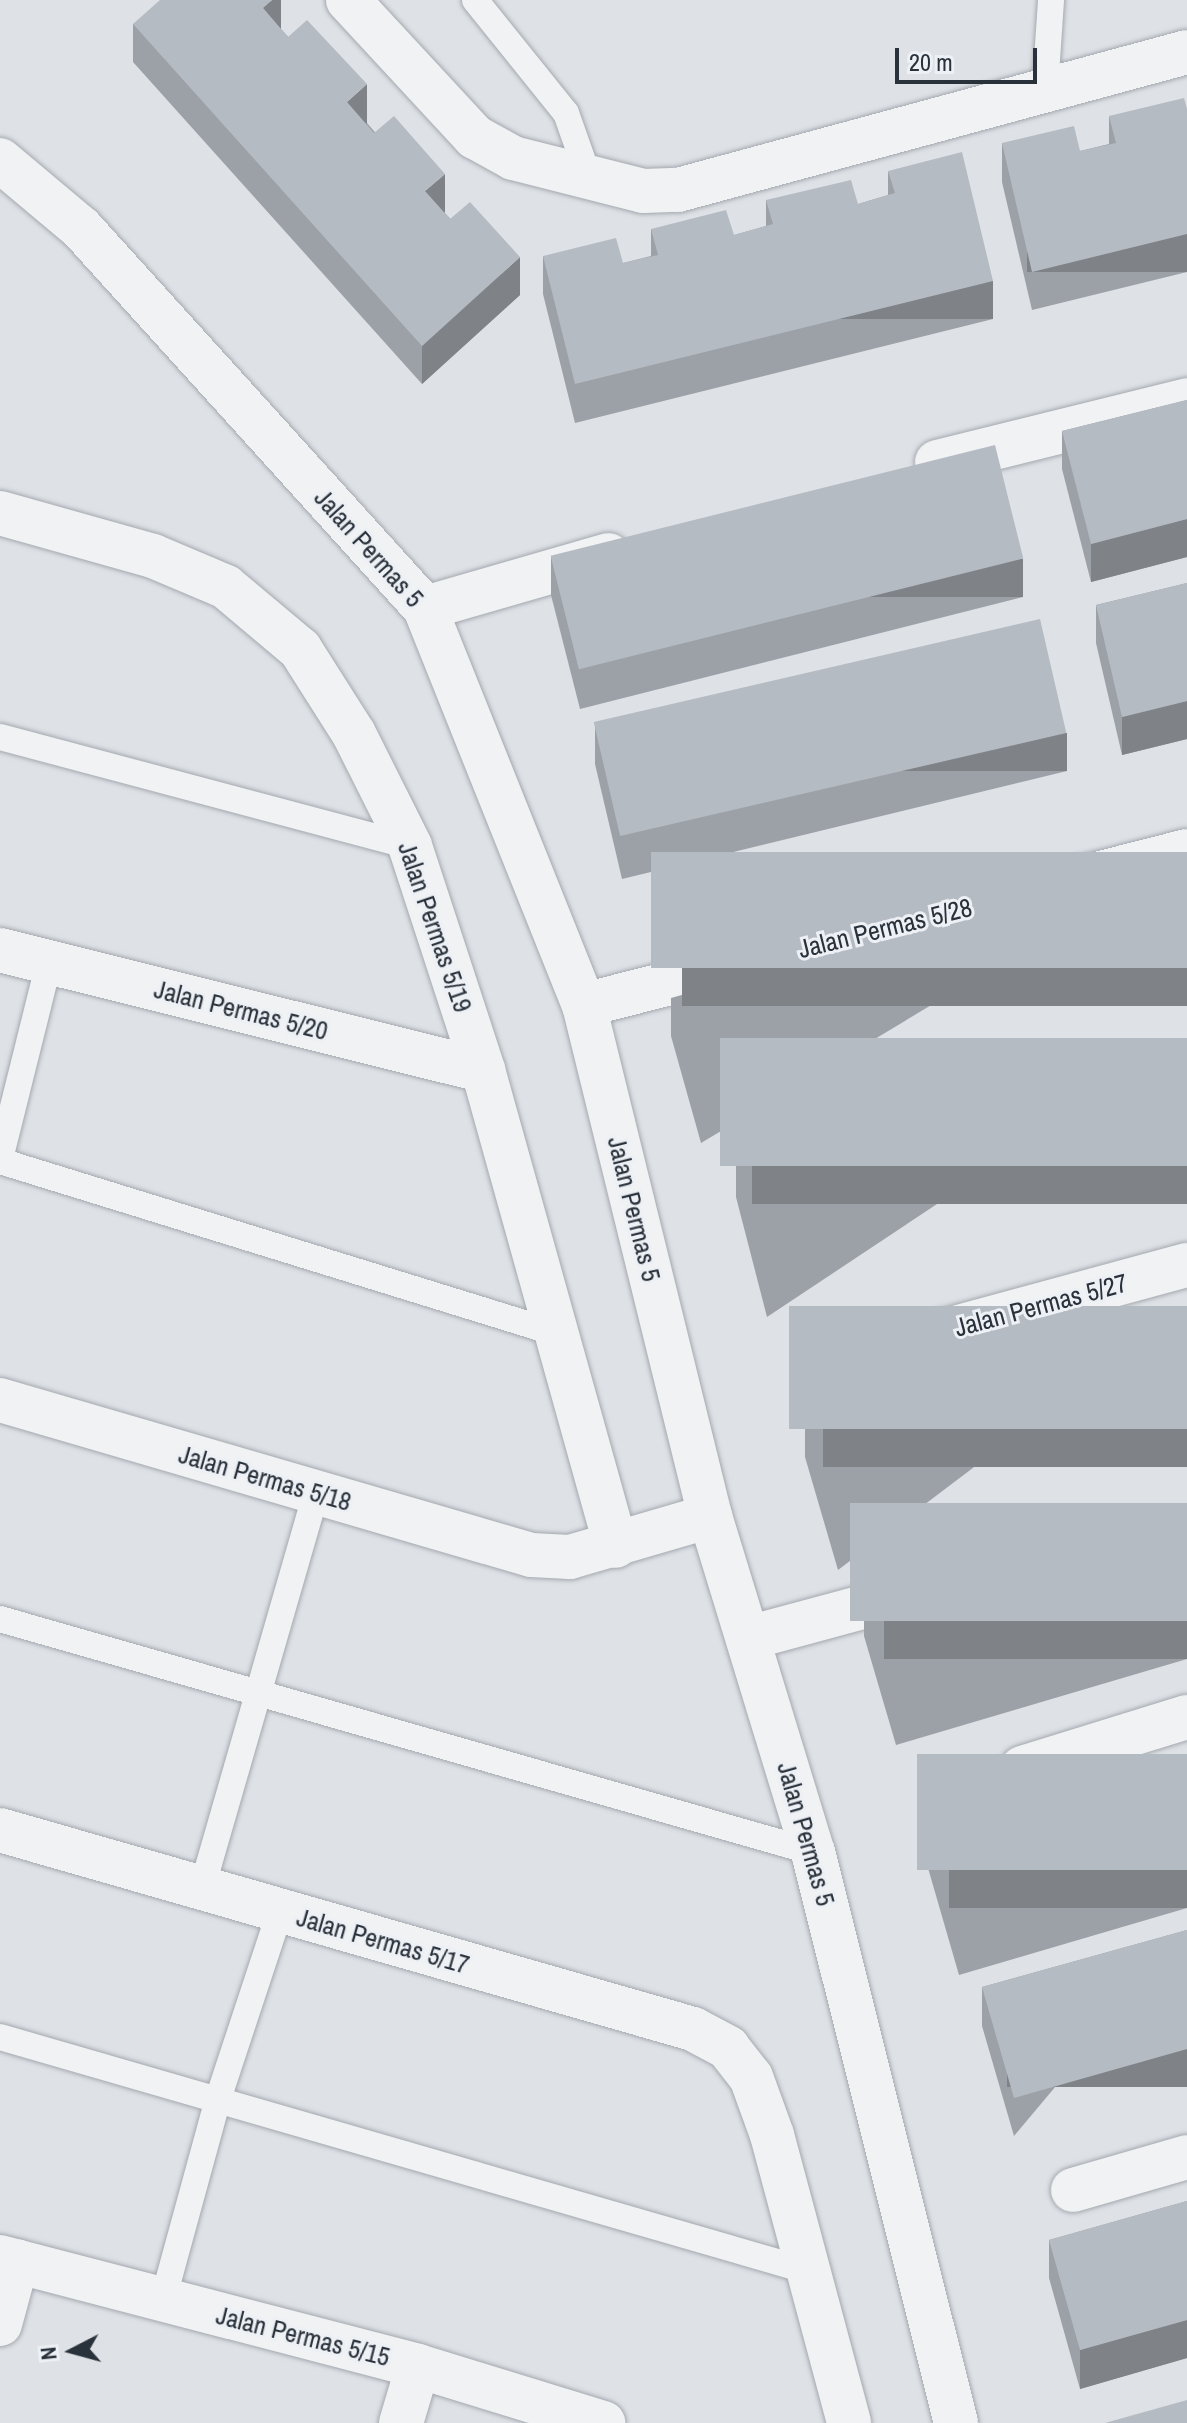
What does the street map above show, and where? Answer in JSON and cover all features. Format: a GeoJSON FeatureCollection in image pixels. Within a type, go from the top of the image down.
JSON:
{"type":"FeatureCollection","features":[{"type":"Feature","properties":{"kind":"street"},"geometry":{"type":"LineString","coordinates":[[348,0],[475,137],[513,158],[590,181],[643,191],[678,190],[1187,52]]}},
{"type":"Feature","properties":{"kind":"street","name":"Jalan Permas 5"},"geometry":{"type":"LineString","coordinates":[[0,160],[81,228],[425,608],[584,1005],[710,1516],[813,1852],[956,2423]]}},
{"type":"Feature","properties":{"kind":"street"},"geometry":{"type":"LineString","coordinates":[[892,474],[1187,400]]}},
{"type":"Feature","properties":{"kind":"street","name":"Jalan Permas 5/19"},"geometry":{"type":"LineString","coordinates":[[0,513],[153,556],[226,587],[300,649],[354,734],[410,846],[483,1070],[553,1332],[616,1546]]}},
{"type":"Feature","properties":{"kind":"street"},"geometry":{"type":"LineString","coordinates":[[425,608],[651,543]]}},
{"type":"Feature","properties":{"kind":"street","name":"Jalan Permas 5/28"},"geometry":{"type":"LineString","coordinates":[[584,1005],[1187,851]]}},
{"type":"Feature","properties":{"kind":"street","name":"Jalan Permas 5/20"},"geometry":{"type":"LineString","coordinates":[[0,950],[483,1070]]}},
{"type":"Feature","properties":{"kind":"street","name":"Jalan Permas 5/27"},"geometry":{"type":"LineString","coordinates":[[896,1344],[1187,1265]]}},
{"type":"Feature","properties":{"kind":"street","name":"Jalan Permas 5/18"},"geometry":{"type":"LineString","coordinates":[[0,1400],[531,1555],[570,1557],[710,1516]]}},
{"type":"Feature","properties":{"kind":"street"},"geometry":{"type":"LineString","coordinates":[[748,1638],[957,1581]]}},
{"type":"Feature","properties":{"kind":"street"},"geometry":{"type":"LineString","coordinates":[[1022,1768],[1187,1717]]}},
{"type":"Feature","properties":{"kind":"street","name":"Jalan Permas 5/17"},"geometry":{"type":"LineString","coordinates":[[0,1830],[693,2029],[728,2048],[751,2077],[812,2272]]}},
{"type":"Feature","properties":{"kind":"street"},"geometry":{"type":"LineString","coordinates":[[1073,2190],[1187,2157]]}},
{"type":"Feature","properties":{"kind":"street"},"geometry":{"type":"LineString","coordinates":[[0,2324],[8,2259]]}},
{"type":"Feature","properties":{"kind":"street","name":"Jalan Permas 5/15"},"geometry":{"type":"LineString","coordinates":[[8,2259],[418,2366],[603,2423]]}},
{"type":"Feature","properties":{"kind":"street"},"geometry":{"type":"LineString","coordinates":[[812,2272],[849,2423]]}},
{"type":"Feature","properties":{"kind":"street"},"geometry":{"type":"LineString","coordinates":[[401,2423],[418,2366]]}},
{"type":"Feature","properties":{"kind":"lane"},"geometry":{"type":"LineString","coordinates":[[475,0],[566,113],[590,181]]}},
{"type":"Feature","properties":{"kind":"lane"},"geometry":{"type":"LineString","coordinates":[[1045,89],[1051,0]]}},
{"type":"Feature","properties":{"kind":"lane"},"geometry":{"type":"LineString","coordinates":[[0,737],[410,846]]}},
{"type":"Feature","properties":{"kind":"lane"},"geometry":{"type":"LineString","coordinates":[[49,962],[0,1160],[553,1332]]}},
{"type":"Feature","properties":{"kind":"lane"},"geometry":{"type":"LineString","coordinates":[[202,1888],[256,1690],[316,1494]]}},
{"type":"Feature","properties":{"kind":"lane"},"geometry":{"type":"LineString","coordinates":[[0,1619],[813,1852]]}},
{"type":"Feature","properties":{"kind":"lane"},"geometry":{"type":"LineString","coordinates":[[163,2300],[218,2099],[280,1912]]}},
{"type":"Feature","properties":{"kind":"lane"},"geometry":{"type":"LineString","coordinates":[[0,2037],[812,2272]]}},
{"type":"Feature","properties":{"kind":"building"},"geometry":{"type":"Polygon","coordinates":[[[160,0],[272,0],[263,8],[288,37],[307,20],[367,84],[347,102],[374,133],[394,116],[445,174],[425,191],[450,219],[470,202],[520,257],[422,346],[133,24],[160,0]]]}},
{"type":"Feature","properties":{"kind":"building"},"geometry":{"type":"Polygon","coordinates":[[[1184,98],[1187,109],[1187,234],[1032,272],[1002,143],[1074,126],[1080,151],[1116,143],[1109,116],[1184,98]]]}},
{"type":"Feature","properties":{"kind":"building"},"geometry":{"type":"Polygon","coordinates":[[[962,152],[993,281],[575,384],[543,256],[616,238],[623,263],[658,255],[651,229],[726,210],[734,235],[773,224],[766,200],[851,180],[858,204],[895,193],[888,171],[962,152]]]}},
{"type":"Feature","properties":{"kind":"building"},"geometry":{"type":"Polygon","coordinates":[[[1187,400],[1187,519],[1091,544],[1062,431],[1187,400]]]}},
{"type":"Feature","properties":{"kind":"building"},"geometry":{"type":"Polygon","coordinates":[[[995,445],[1023,559],[579,669],[551,556],[995,445]]]}},
{"type":"Feature","properties":{"kind":"building"},"geometry":{"type":"Polygon","coordinates":[[[1187,583],[1187,701],[1122,717],[1096,605],[1187,583]]]}},
{"type":"Feature","properties":{"kind":"building"},"geometry":{"type":"Polygon","coordinates":[[[1040,619],[1066,733],[620,836],[594,722],[1040,619]]]}},
{"type":"Feature","properties":{"kind":"building"},"geometry":{"type":"Polygon","coordinates":[[[651,852],[1187,852],[1187,968],[651,968],[651,852]]]}},
{"type":"Feature","properties":{"kind":"building"},"geometry":{"type":"Polygon","coordinates":[[[720,1038],[1187,1038],[1187,1166],[720,1166],[720,1038]]]}},
{"type":"Feature","properties":{"kind":"building"},"geometry":{"type":"Polygon","coordinates":[[[789,1306],[1187,1306],[1187,1429],[789,1429],[789,1306]]]}},
{"type":"Feature","properties":{"kind":"building"},"geometry":{"type":"Polygon","coordinates":[[[850,1503],[1187,1503],[1187,1621],[850,1621],[850,1503]]]}},
{"type":"Feature","properties":{"kind":"building"},"geometry":{"type":"Polygon","coordinates":[[[917,1754],[1187,1754],[1187,1870],[917,1870],[917,1754]]]}},
{"type":"Feature","properties":{"kind":"building"},"geometry":{"type":"Polygon","coordinates":[[[1187,1930],[1187,2049],[1014,2098],[982,1987],[1187,1930]]]}},
{"type":"Feature","properties":{"kind":"building"},"geometry":{"type":"Polygon","coordinates":[[[1187,2201],[1187,2320],[1080,2350],[1049,2240],[1187,2201]]]}},
{"type":"Feature","properties":{"kind":"building"},"geometry":{"type":"Polygon","coordinates":[[[1187,2400],[1187,2423],[1105,2423],[1187,2400]]]}}]}
